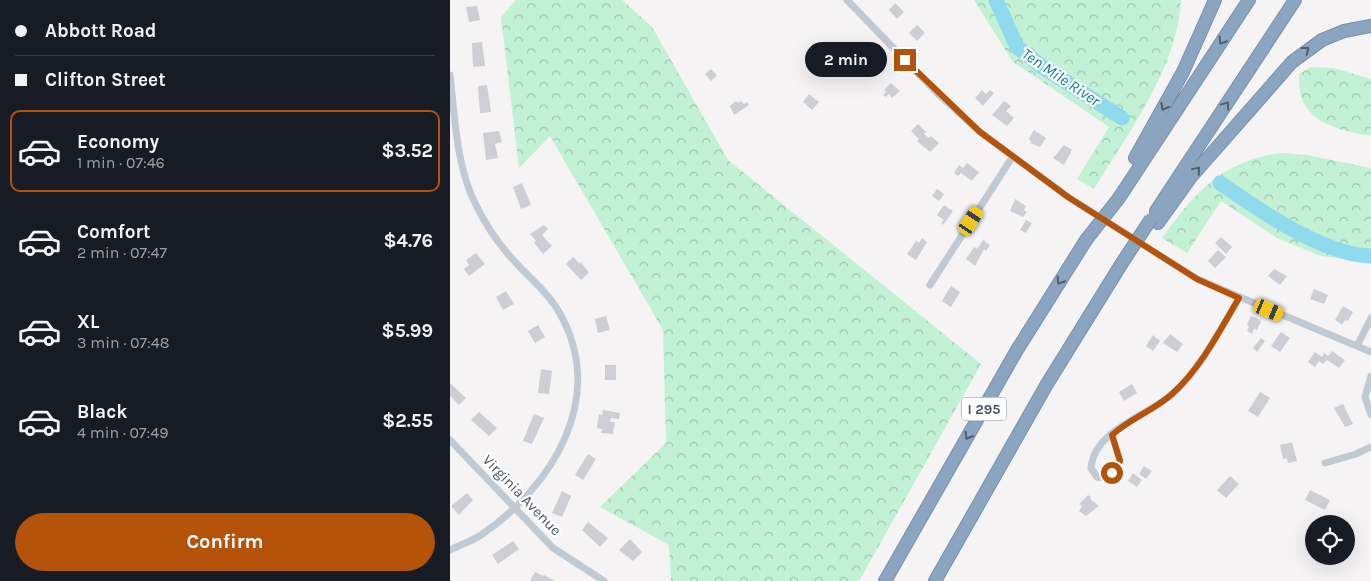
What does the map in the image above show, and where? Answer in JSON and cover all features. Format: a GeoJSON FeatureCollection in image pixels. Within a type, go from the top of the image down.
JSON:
{"type":"FeatureCollection","features":[{"type":"Feature","properties":{"kind":"highway"},"geometry":{"type":"LineString","coordinates":[[1116,196],[1179,79],[1215,0]]}},
{"type":"Feature","properties":{"kind":"highway"},"geometry":{"type":"LineString","coordinates":[[1116,196],[1249,0]]}},
{"type":"Feature","properties":{"kind":"highway"},"geometry":{"type":"LineString","coordinates":[[935,581],[1047,384],[1295,0]]}},
{"type":"Feature","properties":{"kind":"highway"},"geometry":{"type":"LineString","coordinates":[[1154,221],[1292,62],[1322,40],[1350,29],[1371,26]]}},
{"type":"Feature","properties":{"kind":"highway","name":"I 295"},"geometry":{"type":"LineString","coordinates":[[885,581],[1002,377],[1086,240],[1116,196]]}},
{"type":"Feature","properties":{"kind":"highway"},"geometry":{"type":"LineString","coordinates":[[940,581],[1125,265]]}},
{"type":"Feature","properties":{"kind":"street"},"geometry":{"type":"LineString","coordinates":[[847,0],[939,95],[980,132],[1068,197],[1197,279],[1371,352]]}},
{"type":"Feature","properties":{"kind":"street"},"geometry":{"type":"LineString","coordinates":[[450,75],[460,153],[466,180],[475,203],[499,243],[559,310],[571,335],[578,364],[574,420],[563,445],[538,484],[480,536],[450,550]]}},
{"type":"Feature","properties":{"kind":"street"},"geometry":{"type":"LineString","coordinates":[[930,285],[1013,156]]}},
{"type":"Feature","properties":{"kind":"street"},"geometry":{"type":"LineString","coordinates":[[1112,435],[1120,461],[1107,477],[1097,477],[1091,468],[1092,460],[1112,435],[1135,417],[1166,398],[1184,382],[1199,363],[1239,298]]}},
{"type":"Feature","properties":{"kind":"street"},"geometry":{"type":"LineString","coordinates":[[1357,346],[1371,318]]}},
{"type":"Feature","properties":{"kind":"street"},"geometry":{"type":"LineString","coordinates":[[1371,376],[1366,397],[1371,415]]}},
{"type":"Feature","properties":{"kind":"street","name":"Virginia Avenue"},"geometry":{"type":"LineString","coordinates":[[450,440],[553,548],[604,581]]}},
{"type":"Feature","properties":{"kind":"street"},"geometry":{"type":"LineString","coordinates":[[1325,463],[1356,454],[1371,447]]}},
{"type":"Feature","properties":{"kind":"green space"},"geometry":{"type":"Polygon","coordinates":[[[516,0],[622,0],[652,27],[728,160],[981,364],[859,581],[671,581],[669,545],[600,507],[666,443],[663,330],[550,136],[519,168],[501,17],[516,0]]]}},
{"type":"Feature","properties":{"kind":"green space"},"geometry":{"type":"Polygon","coordinates":[[[974,0],[1181,0],[1178,25],[1171,50],[1161,74],[1136,122],[1094,189],[1077,179],[1109,127],[1013,62],[974,0]]]}},
{"type":"Feature","properties":{"kind":"green space"},"geometry":{"type":"Polygon","coordinates":[[[1311,67],[1334,68],[1371,79],[1371,136],[1331,126],[1310,112],[1304,103],[1300,90],[1299,74],[1311,67]]]}},
{"type":"Feature","properties":{"kind":"green space"},"geometry":{"type":"Polygon","coordinates":[[[1282,153],[1307,155],[1371,168],[1371,262],[1321,256],[1277,238],[1221,201],[1187,253],[1162,238],[1186,206],[1212,181],[1243,163],[1282,153]]]}},
{"type":"Feature","properties":{"kind":"building"},"geometry":{"type":"Polygon","coordinates":[[[895,3],[904,12],[897,19],[889,10],[895,3]]]}},
{"type":"Feature","properties":{"kind":"building"},"geometry":{"type":"Polygon","coordinates":[[[477,6],[480,20],[469,22],[466,7],[477,6]]]}},
{"type":"Feature","properties":{"kind":"building"},"geometry":{"type":"Polygon","coordinates":[[[917,25],[925,33],[917,41],[909,33],[917,25]]]}},
{"type":"Feature","properties":{"kind":"building"},"geometry":{"type":"Polygon","coordinates":[[[482,42],[485,66],[473,67],[472,43],[482,42]]]}},
{"type":"Feature","properties":{"kind":"building"},"geometry":{"type":"Polygon","coordinates":[[[831,51],[846,67],[838,75],[822,59],[831,51]]]}},
{"type":"Feature","properties":{"kind":"building"},"geometry":{"type":"Polygon","coordinates":[[[711,69],[717,76],[711,81],[705,74],[711,69]]]}},
{"type":"Feature","properties":{"kind":"building"},"geometry":{"type":"Polygon","coordinates":[[[891,83],[900,91],[892,98],[889,94],[886,97],[883,95],[886,92],[884,90],[891,83]]]}},
{"type":"Feature","properties":{"kind":"building"},"geometry":{"type":"Polygon","coordinates":[[[487,85],[491,112],[480,113],[478,86],[487,85]]]}},
{"type":"Feature","properties":{"kind":"building"},"geometry":{"type":"Polygon","coordinates":[[[982,90],[986,94],[990,90],[994,93],[983,106],[975,98],[982,90]]]}},
{"type":"Feature","properties":{"kind":"building"},"geometry":{"type":"Polygon","coordinates":[[[809,94],[819,102],[812,110],[803,102],[809,94]]]}},
{"type":"Feature","properties":{"kind":"building"},"geometry":{"type":"Polygon","coordinates":[[[736,101],[738,103],[741,101],[744,104],[747,102],[749,105],[734,115],[730,106],[736,101]]]}},
{"type":"Feature","properties":{"kind":"building"},"geometry":{"type":"Polygon","coordinates":[[[1004,101],[1011,106],[1006,111],[1014,118],[1007,126],[992,115],[1004,101]]]}},
{"type":"Feature","properties":{"kind":"building"},"geometry":{"type":"Polygon","coordinates":[[[918,124],[926,132],[924,134],[929,138],[931,136],[939,143],[930,152],[917,141],[919,139],[911,131],[918,124]]]}},
{"type":"Feature","properties":{"kind":"building"},"geometry":{"type":"Polygon","coordinates":[[[1034,130],[1046,138],[1040,147],[1030,143],[1029,139],[1034,130]]]}},
{"type":"Feature","properties":{"kind":"building"},"geometry":{"type":"Polygon","coordinates":[[[499,131],[502,142],[495,144],[498,158],[486,160],[483,133],[499,131]]]}},
{"type":"Feature","properties":{"kind":"building"},"geometry":{"type":"Polygon","coordinates":[[[1064,145],[1072,150],[1064,165],[1053,158],[1064,145]]]}},
{"type":"Feature","properties":{"kind":"building"},"geometry":{"type":"Polygon","coordinates":[[[967,163],[979,172],[972,181],[961,173],[958,176],[954,173],[959,165],[963,168],[967,163]]]}},
{"type":"Feature","properties":{"kind":"building"},"geometry":{"type":"Polygon","coordinates":[[[522,183],[531,205],[521,209],[513,187],[522,183]]]}},
{"type":"Feature","properties":{"kind":"building"},"geometry":{"type":"Polygon","coordinates":[[[937,189],[944,194],[939,201],[932,196],[937,189]]]}},
{"type":"Feature","properties":{"kind":"building"},"geometry":{"type":"Polygon","coordinates":[[[1015,199],[1026,206],[1024,210],[1027,212],[1023,217],[1010,211],[1015,199]]]}},
{"type":"Feature","properties":{"kind":"building"},"geometry":{"type":"Polygon","coordinates":[[[944,205],[953,211],[943,225],[941,223],[944,220],[937,215],[944,205]]]}},
{"type":"Feature","properties":{"kind":"building"},"geometry":{"type":"Polygon","coordinates":[[[1026,220],[1032,223],[1026,233],[1020,230],[1026,220]]]}},
{"type":"Feature","properties":{"kind":"building"},"geometry":{"type":"Polygon","coordinates":[[[544,225],[548,229],[542,235],[552,246],[543,254],[534,243],[536,241],[530,234],[544,225]]]}},
{"type":"Feature","properties":{"kind":"building"},"geometry":{"type":"Polygon","coordinates":[[[1221,237],[1232,247],[1226,254],[1215,243],[1221,237]]]}},
{"type":"Feature","properties":{"kind":"building"},"geometry":{"type":"Polygon","coordinates":[[[922,238],[927,242],[916,260],[907,254],[916,241],[919,243],[922,238]]]}},
{"type":"Feature","properties":{"kind":"building"},"geometry":{"type":"Polygon","coordinates":[[[983,240],[990,245],[986,251],[984,249],[975,266],[966,259],[974,247],[977,249],[983,240]]]}},
{"type":"Feature","properties":{"kind":"building"},"geometry":{"type":"Polygon","coordinates":[[[1218,250],[1226,257],[1215,268],[1208,261],[1218,250]]]}},
{"type":"Feature","properties":{"kind":"building"},"geometry":{"type":"Polygon","coordinates":[[[476,253],[485,264],[469,276],[464,269],[469,265],[466,260],[476,253]]]}},
{"type":"Feature","properties":{"kind":"building"},"geometry":{"type":"Polygon","coordinates":[[[573,257],[580,264],[581,262],[589,273],[581,280],[566,264],[573,257]]]}},
{"type":"Feature","properties":{"kind":"building"},"geometry":{"type":"Polygon","coordinates":[[[1274,269],[1287,276],[1280,285],[1268,276],[1274,269]]]}},
{"type":"Feature","properties":{"kind":"building"},"geometry":{"type":"Polygon","coordinates":[[[951,286],[960,292],[951,307],[942,301],[951,286]]]}},
{"type":"Feature","properties":{"kind":"building"},"geometry":{"type":"Polygon","coordinates":[[[1314,289],[1328,295],[1324,304],[1310,299],[1314,289]]]}},
{"type":"Feature","properties":{"kind":"building"},"geometry":{"type":"Polygon","coordinates":[[[506,291],[514,304],[503,310],[496,297],[506,291]]]}},
{"type":"Feature","properties":{"kind":"building"},"geometry":{"type":"Polygon","coordinates":[[[1343,306],[1353,312],[1348,321],[1345,320],[1342,325],[1335,320],[1343,306]]]}},
{"type":"Feature","properties":{"kind":"building"},"geometry":{"type":"Polygon","coordinates":[[[606,316],[610,330],[598,333],[595,319],[606,316]]]}},
{"type":"Feature","properties":{"kind":"building"},"geometry":{"type":"Polygon","coordinates":[[[1251,316],[1259,319],[1261,322],[1257,330],[1254,329],[1252,334],[1247,331],[1249,327],[1247,324],[1251,316]]]}},
{"type":"Feature","properties":{"kind":"building"},"geometry":{"type":"Polygon","coordinates":[[[538,325],[545,337],[535,343],[528,331],[538,325]]]}},
{"type":"Feature","properties":{"kind":"building"},"geometry":{"type":"Polygon","coordinates":[[[1281,332],[1290,338],[1280,352],[1271,346],[1281,332]]]}},
{"type":"Feature","properties":{"kind":"building"},"geometry":{"type":"Polygon","coordinates":[[[1170,334],[1183,344],[1177,352],[1163,343],[1170,334]]]}},
{"type":"Feature","properties":{"kind":"building"},"geometry":{"type":"Polygon","coordinates":[[[1153,335],[1160,341],[1153,351],[1146,346],[1153,335]]]}},
{"type":"Feature","properties":{"kind":"building"},"geometry":{"type":"Polygon","coordinates":[[[1261,338],[1265,341],[1257,352],[1253,348],[1261,338]]]}},
{"type":"Feature","properties":{"kind":"building"},"geometry":{"type":"Polygon","coordinates":[[[1332,351],[1345,360],[1339,368],[1327,360],[1323,364],[1319,361],[1315,367],[1308,362],[1315,352],[1322,357],[1324,353],[1328,356],[1332,351]]]}},
{"type":"Feature","properties":{"kind":"building"},"geometry":{"type":"Polygon","coordinates":[[[605,365],[616,365],[616,380],[605,380],[605,365]]]}},
{"type":"Feature","properties":{"kind":"building"},"geometry":{"type":"Polygon","coordinates":[[[541,369],[552,371],[549,394],[538,393],[541,369]]]}},
{"type":"Feature","properties":{"kind":"building"},"geometry":{"type":"Polygon","coordinates":[[[450,383],[466,398],[459,405],[450,396],[450,383]]]}},
{"type":"Feature","properties":{"kind":"building"},"geometry":{"type":"Polygon","coordinates":[[[1132,384],[1137,393],[1124,401],[1119,392],[1132,384]]]}},
{"type":"Feature","properties":{"kind":"building"},"geometry":{"type":"Polygon","coordinates":[[[1260,392],[1270,398],[1258,417],[1248,411],[1260,392]]]}},
{"type":"Feature","properties":{"kind":"building"},"geometry":{"type":"Polygon","coordinates":[[[1343,404],[1353,424],[1345,427],[1334,408],[1343,404]]]}},
{"type":"Feature","properties":{"kind":"building"},"geometry":{"type":"Polygon","coordinates":[[[603,410],[620,413],[619,419],[611,418],[610,422],[615,422],[613,434],[601,433],[602,429],[597,428],[599,414],[602,415],[603,410]]]}},
{"type":"Feature","properties":{"kind":"building"},"geometry":{"type":"Polygon","coordinates":[[[479,412],[497,428],[489,436],[471,420],[479,412]]]}},
{"type":"Feature","properties":{"kind":"building"},"geometry":{"type":"Polygon","coordinates":[[[534,414],[544,418],[532,444],[523,441],[534,414]]]}},
{"type":"Feature","properties":{"kind":"building"},"geometry":{"type":"Polygon","coordinates":[[[1292,442],[1297,461],[1288,463],[1287,458],[1283,459],[1280,445],[1292,442]]]}},
{"type":"Feature","properties":{"kind":"building"},"geometry":{"type":"Polygon","coordinates":[[[588,454],[596,459],[583,480],[575,475],[588,454]]]}},
{"type":"Feature","properties":{"kind":"building"},"geometry":{"type":"Polygon","coordinates":[[[1144,466],[1152,471],[1146,479],[1139,474],[1144,466]]]}},
{"type":"Feature","properties":{"kind":"building"},"geometry":{"type":"Polygon","coordinates":[[[1133,473],[1142,480],[1137,487],[1128,481],[1133,473]]]}},
{"type":"Feature","properties":{"kind":"building"},"geometry":{"type":"Polygon","coordinates":[[[1230,476],[1239,484],[1226,498],[1217,490],[1230,476]]]}},
{"type":"Feature","properties":{"kind":"building"},"geometry":{"type":"Polygon","coordinates":[[[1310,490],[1330,500],[1325,510],[1305,500],[1310,490]]]}},
{"type":"Feature","properties":{"kind":"building"},"geometry":{"type":"Polygon","coordinates":[[[562,491],[571,496],[562,517],[552,513],[562,491]]]}},
{"type":"Feature","properties":{"kind":"building"},"geometry":{"type":"Polygon","coordinates":[[[467,493],[473,500],[459,515],[451,506],[467,493]]]}},
{"type":"Feature","properties":{"kind":"building"},"geometry":{"type":"Polygon","coordinates":[[[1088,495],[1099,506],[1086,516],[1079,511],[1082,506],[1079,504],[1088,495]]]}},
{"type":"Feature","properties":{"kind":"building"},"geometry":{"type":"Polygon","coordinates":[[[588,522],[608,538],[600,547],[582,530],[588,522]]]}},
{"type":"Feature","properties":{"kind":"building"},"geometry":{"type":"Polygon","coordinates":[[[630,539],[642,552],[633,561],[619,550],[630,539]]]}},
{"type":"Feature","properties":{"kind":"building"},"geometry":{"type":"Polygon","coordinates":[[[513,541],[519,549],[498,564],[492,555],[513,541]]]}},
{"type":"Feature","properties":{"kind":"building"},"geometry":{"type":"Polygon","coordinates":[[[535,572],[544,575],[555,581],[530,581],[535,572]]]}},
{"type":"Feature","properties":{"kind":"waterway","name":"Ten Mile River"},"geometry":{"type":"LineString","coordinates":[[996,0],[1017,47],[1041,66],[1122,118]]}},
{"type":"Feature","properties":{"kind":"waterway","name":"Ten Mile River"},"geometry":{"type":"LineString","coordinates":[[1220,183],[1272,218],[1312,240],[1352,254],[1371,256]]}},
{"type":"Feature","properties":{"kind":"route"},"geometry":{"type":"LineString","coordinates":[[905,60],[939,95],[980,132],[1068,197],[1197,279],[1239,298],[1199,363],[1174,393],[1135,417],[1112,435],[1120,461],[1112,473]]}}]}
